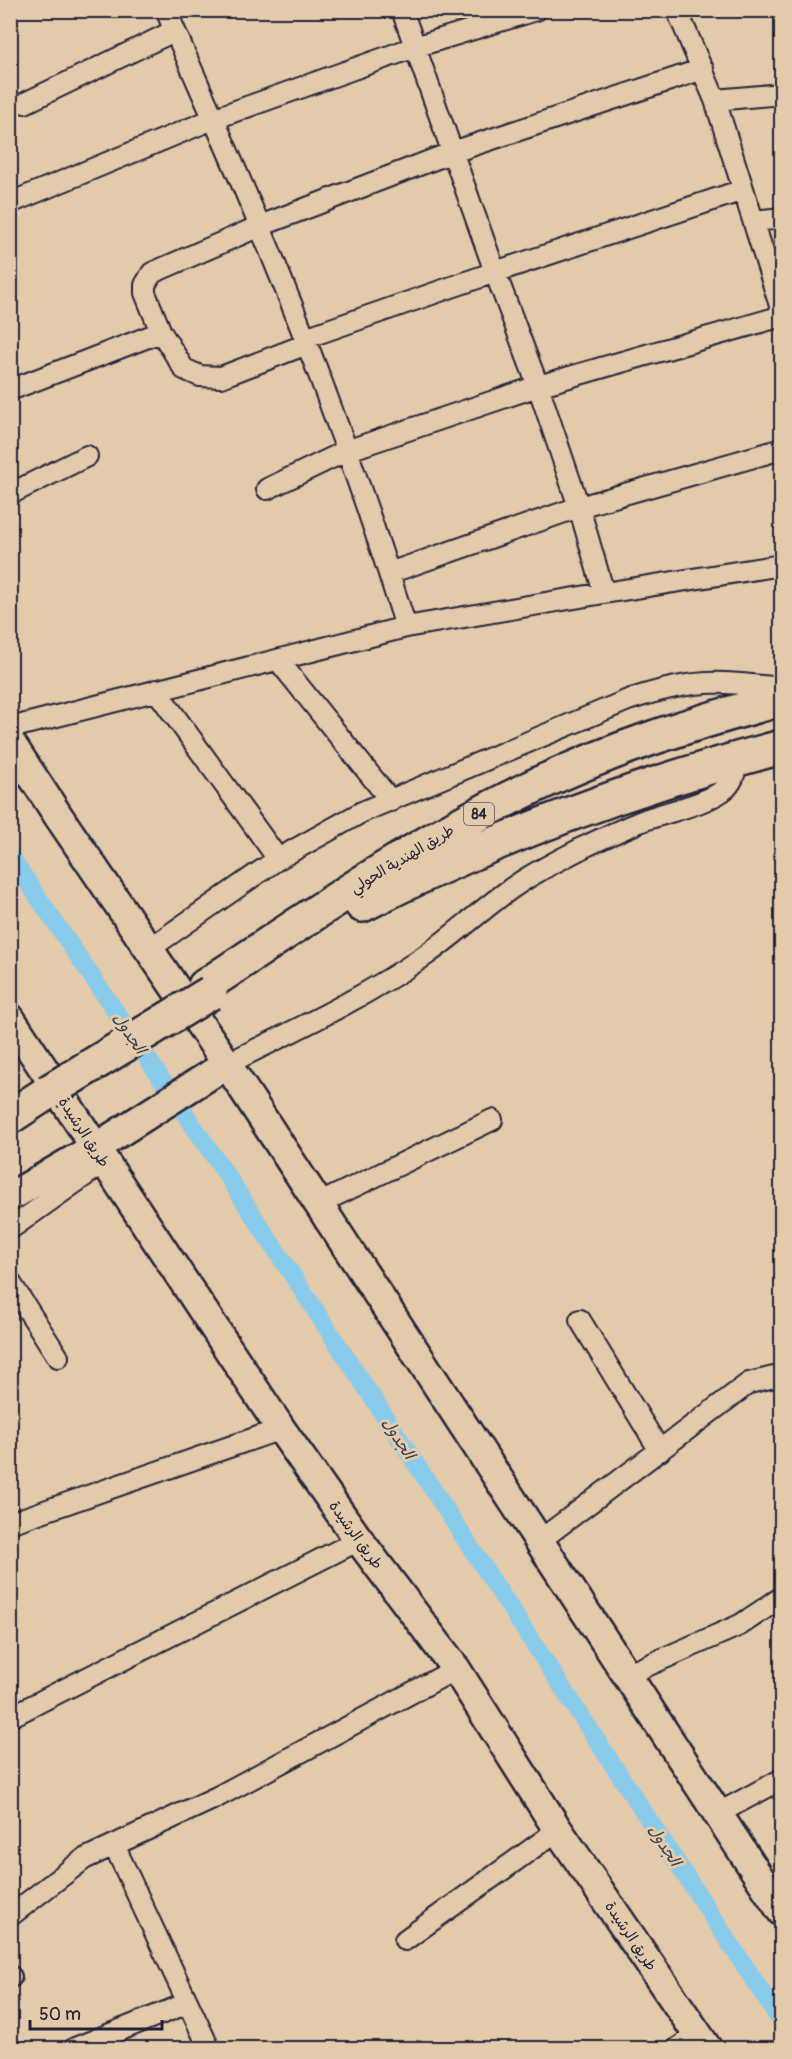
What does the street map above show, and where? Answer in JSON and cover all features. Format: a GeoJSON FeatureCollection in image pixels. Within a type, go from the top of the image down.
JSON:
{"type":"FeatureCollection","features":[{"type":"Feature","properties":{"kind":"highway","name":"طريق الهندية الحولي"},"geometry":{"type":"LineString","coordinates":[[208,989],[355,887],[413,851],[530,787],[656,737],[725,714],[782,699]]}},
{"type":"Feature","properties":{"kind":"highway","name":"طريق الهندية الحولي"},"geometry":{"type":"LineString","coordinates":[[208,989],[401,885],[610,800],[735,759],[782,747]]}},
{"type":"Feature","properties":{"kind":"highway","name":"84"},"geometry":{"type":"LineString","coordinates":[[10,1117],[46,1089],[208,989]]}},
{"type":"Feature","properties":{"kind":"highway","name":"84"},"geometry":{"type":"LineString","coordinates":[[10,1106],[46,1089]]}},
{"type":"Feature","properties":{"kind":"street"},"geometry":{"type":"LineString","coordinates":[[166,10],[260,225],[306,341],[406,627]]}},
{"type":"Feature","properties":{"kind":"street"},"geometry":{"type":"LineString","coordinates":[[402,10],[538,386],[579,507],[604,593]]}},
{"type":"Feature","properties":{"kind":"street"},"geometry":{"type":"LineString","coordinates":[[10,203],[213,119],[415,47],[536,10]]}},
{"type":"Feature","properties":{"kind":"street"},"geometry":{"type":"LineString","coordinates":[[267,489],[346,451],[538,386],[782,314],[715,100],[677,10]]}},
{"type":"Feature","properties":{"kind":"street"},"geometry":{"type":"LineString","coordinates":[[25,103],[174,31]]}},
{"type":"Feature","properties":{"kind":"street"},"geometry":{"type":"LineString","coordinates":[[703,69],[453,152],[260,225],[152,273],[145,285],[145,293],[161,332],[184,369],[200,376],[221,377],[306,341],[495,272],[742,190]]}},
{"type":"Feature","properties":{"kind":"street"},"geometry":{"type":"LineString","coordinates":[[715,100],[782,94]]}},
{"type":"Feature","properties":{"kind":"street"},"geometry":{"type":"LineString","coordinates":[[754,221],[782,218]]}},
{"type":"Feature","properties":{"kind":"street"},"geometry":{"type":"LineString","coordinates":[[10,390],[161,332]]}},
{"type":"Feature","properties":{"kind":"street"},"geometry":{"type":"LineString","coordinates":[[389,573],[579,507],[782,449]]}},
{"type":"Feature","properties":{"kind":"street"},"geometry":{"type":"LineString","coordinates":[[10,494],[87,456]]}},
{"type":"Feature","properties":{"kind":"street"},"geometry":{"type":"LineString","coordinates":[[10,728],[406,627],[782,565]]}},
{"type":"Feature","properties":{"kind":"street"},"geometry":{"type":"LineString","coordinates":[[278,660],[391,801]]}},
{"type":"Feature","properties":{"kind":"street"},"geometry":{"type":"LineString","coordinates":[[149,949],[278,859],[362,812],[628,700],[699,684],[723,683],[782,688]]}},
{"type":"Feature","properties":{"kind":"street"},"geometry":{"type":"LineString","coordinates":[[156,690],[278,859]]}},
{"type":"Feature","properties":{"kind":"street"},"geometry":{"type":"LineString","coordinates":[[10,742],[227,1064],[782,1912]]}},
{"type":"Feature","properties":{"kind":"street"},"geometry":{"type":"LineString","coordinates":[[10,1229],[139,1120],[227,1064],[322,1018],[373,989],[445,941],[506,892],[572,854],[641,821],[720,792],[734,776],[735,759]]}},
{"type":"Feature","properties":{"kind":"street","name":"طريق الرشيدة"},"geometry":{"type":"LineString","coordinates":[[14,1028],[281,1429],[359,1540],[456,1669],[694,2044]]}},
{"type":"Feature","properties":{"kind":"street"},"geometry":{"type":"LineString","coordinates":[[318,1204],[492,1120]]}},
{"type":"Feature","properties":{"kind":"street"},"geometry":{"type":"LineString","coordinates":[[10,1197],[98,1153]]}},
{"type":"Feature","properties":{"kind":"street"},"geometry":{"type":"LineString","coordinates":[[10,1282],[58,1357]]}},
{"type":"Feature","properties":{"kind":"street"},"geometry":{"type":"LineString","coordinates":[[580,1320],[660,1451]]}},
{"type":"Feature","properties":{"kind":"street"},"geometry":{"type":"LineString","coordinates":[[539,1541],[749,1383],[782,1375]]}},
{"type":"Feature","properties":{"kind":"street"},"geometry":{"type":"LineString","coordinates":[[10,1523],[281,1429]]}},
{"type":"Feature","properties":{"kind":"street"},"geometry":{"type":"LineString","coordinates":[[10,1718],[359,1540]]}},
{"type":"Feature","properties":{"kind":"street"},"geometry":{"type":"LineString","coordinates":[[626,1675],[740,1625],[782,1597]]}},
{"type":"Feature","properties":{"kind":"street"},"geometry":{"type":"LineString","coordinates":[[10,1916],[84,1858],[217,1797],[456,1669]]}},
{"type":"Feature","properties":{"kind":"street"},"geometry":{"type":"LineString","coordinates":[[717,1814],[782,1779]]}},
{"type":"Feature","properties":{"kind":"street"},"geometry":{"type":"LineString","coordinates":[[405,1940],[558,1830]]}},
{"type":"Feature","properties":{"kind":"street"},"geometry":{"type":"LineString","coordinates":[[114,1845],[209,2049]]}},
{"type":"Feature","properties":{"kind":"street"},"geometry":{"type":"LineString","coordinates":[[75,2049],[188,2003]]}},
{"type":"Feature","properties":{"kind":"waterway","name":"الجدول"},"geometry":{"type":"LineString","coordinates":[[10,856],[230,1180],[782,2023]]}}]}
